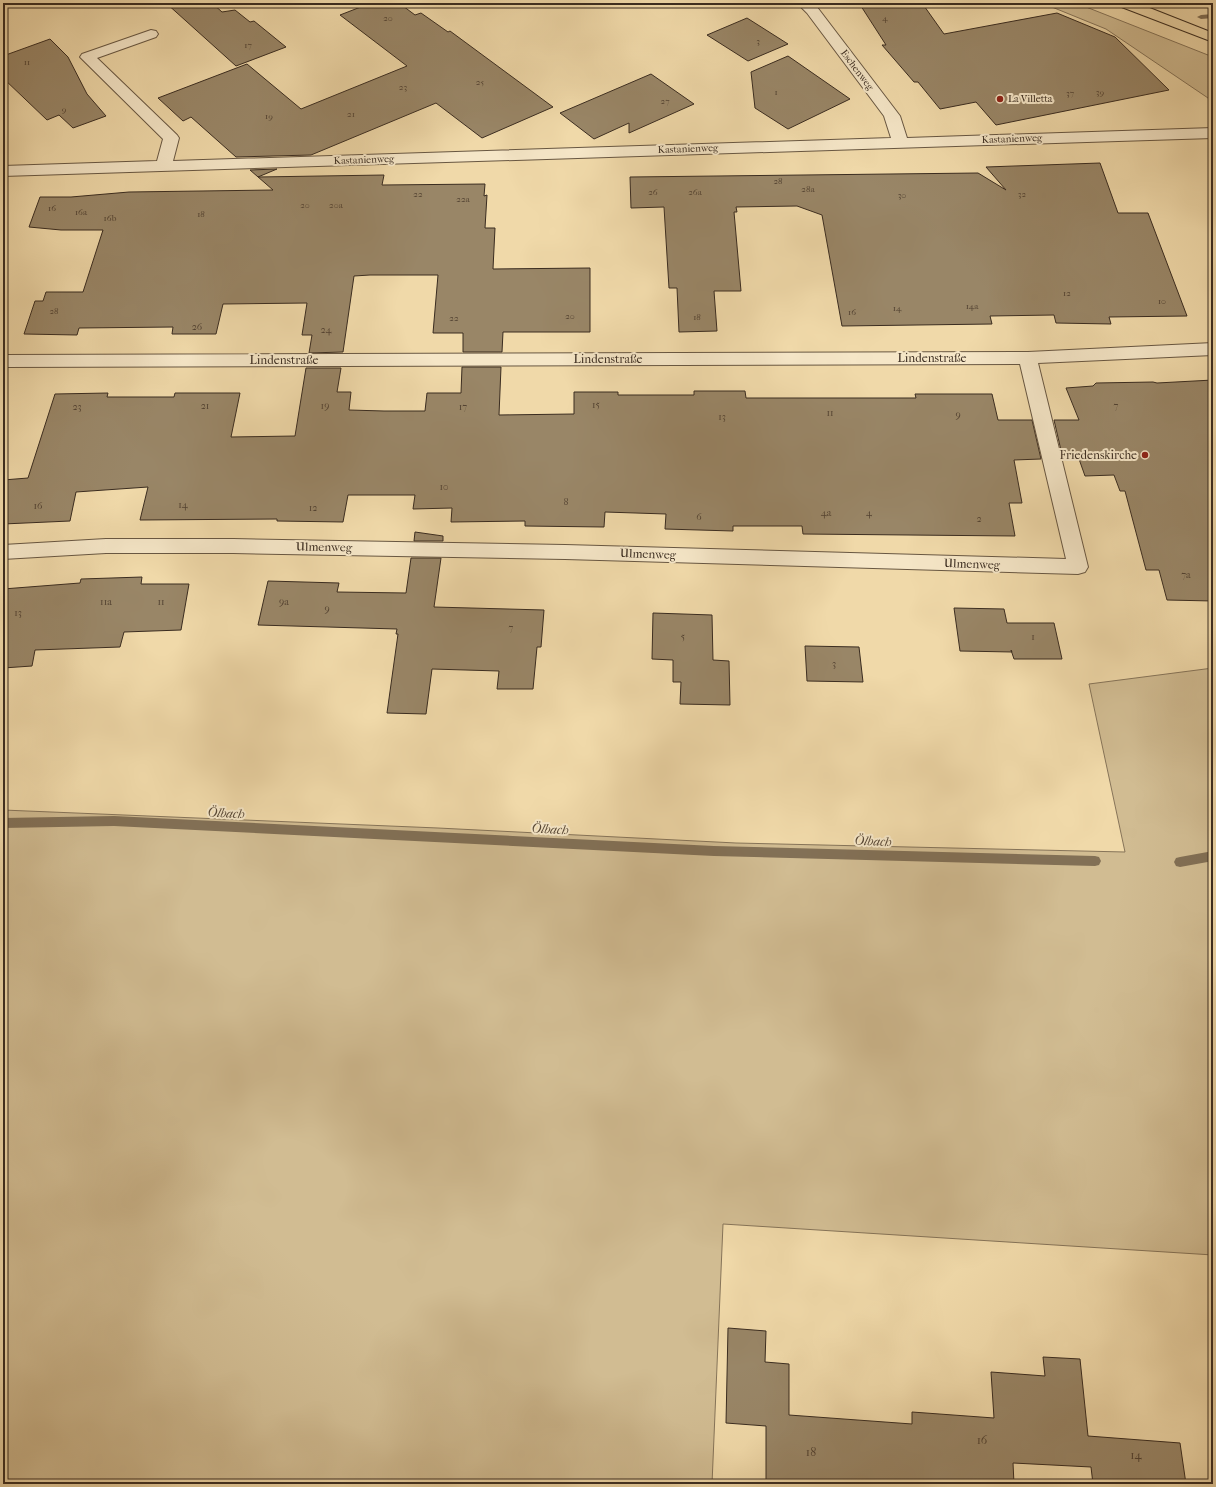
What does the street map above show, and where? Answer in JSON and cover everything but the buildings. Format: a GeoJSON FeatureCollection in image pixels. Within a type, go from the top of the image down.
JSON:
{"type":"FeatureCollection","features":[{"type":"Feature","properties":{"kind":"main road"},"geometry":{"type":"LineString","coordinates":[[1124,3],[1213,38]]}},
{"type":"Feature","properties":{"kind":"street","name":"Eschenweg"},"geometry":{"type":"LineString","coordinates":[[804,3],[812,10],[892,116],[900,142]]}},
{"type":"Feature","properties":{"kind":"street"},"geometry":{"type":"LineString","coordinates":[[152,34],[87,57],[171,138],[164,166]]}},
{"type":"Feature","properties":{"kind":"street","name":"Kastanienweg"},"geometry":{"type":"LineString","coordinates":[[3,170],[1213,133]]}},
{"type":"Feature","properties":{"kind":"street","name":"Lindenstraße"},"geometry":{"type":"LineString","coordinates":[[3,361],[1028,358],[1213,349]]}},
{"type":"Feature","properties":{"kind":"street","name":"Ulmenweg"},"geometry":{"type":"LineString","coordinates":[[3,552],[106,546],[249,546],[565,552],[1078,567],[1028,358]]}},
{"type":"Feature","properties":{"kind":"shaded area"},"geometry":{"type":"Polygon","coordinates":[[[1042,3],[1076,3],[1213,57],[1213,105],[1208,98],[1106,29],[1042,3]]]}},
{"type":"Feature","properties":{"kind":"shaded area"},"geometry":{"type":"Polygon","coordinates":[[[1213,668],[1213,1255],[723,1224],[712,1484],[3,1484],[3,810],[438,828],[736,843],[1125,852],[1089,684],[1213,668]]]}},
{"type":"Feature","properties":{"kind":"waterway"},"geometry":{"type":"LineString","coordinates":[[1201,17],[1213,16]]}},
{"type":"Feature","properties":{"kind":"waterway","name":"Ölbach"},"geometry":{"type":"LineString","coordinates":[[3,823],[114,821],[714,851],[1095,861]]}},
{"type":"Feature","properties":{"kind":"waterway","name":"Ölbach"},"geometry":{"type":"LineString","coordinates":[[1180,862],[1213,856]]}},
{"type":"Feature","properties":{"kind":"place","name":"La Villetta"},"geometry":{"type":"Point","coordinates":[1000,99]}},
{"type":"Feature","properties":{"kind":"place","name":"Friedenskirche"},"geometry":{"type":"Point","coordinates":[1145,455]}}]}
